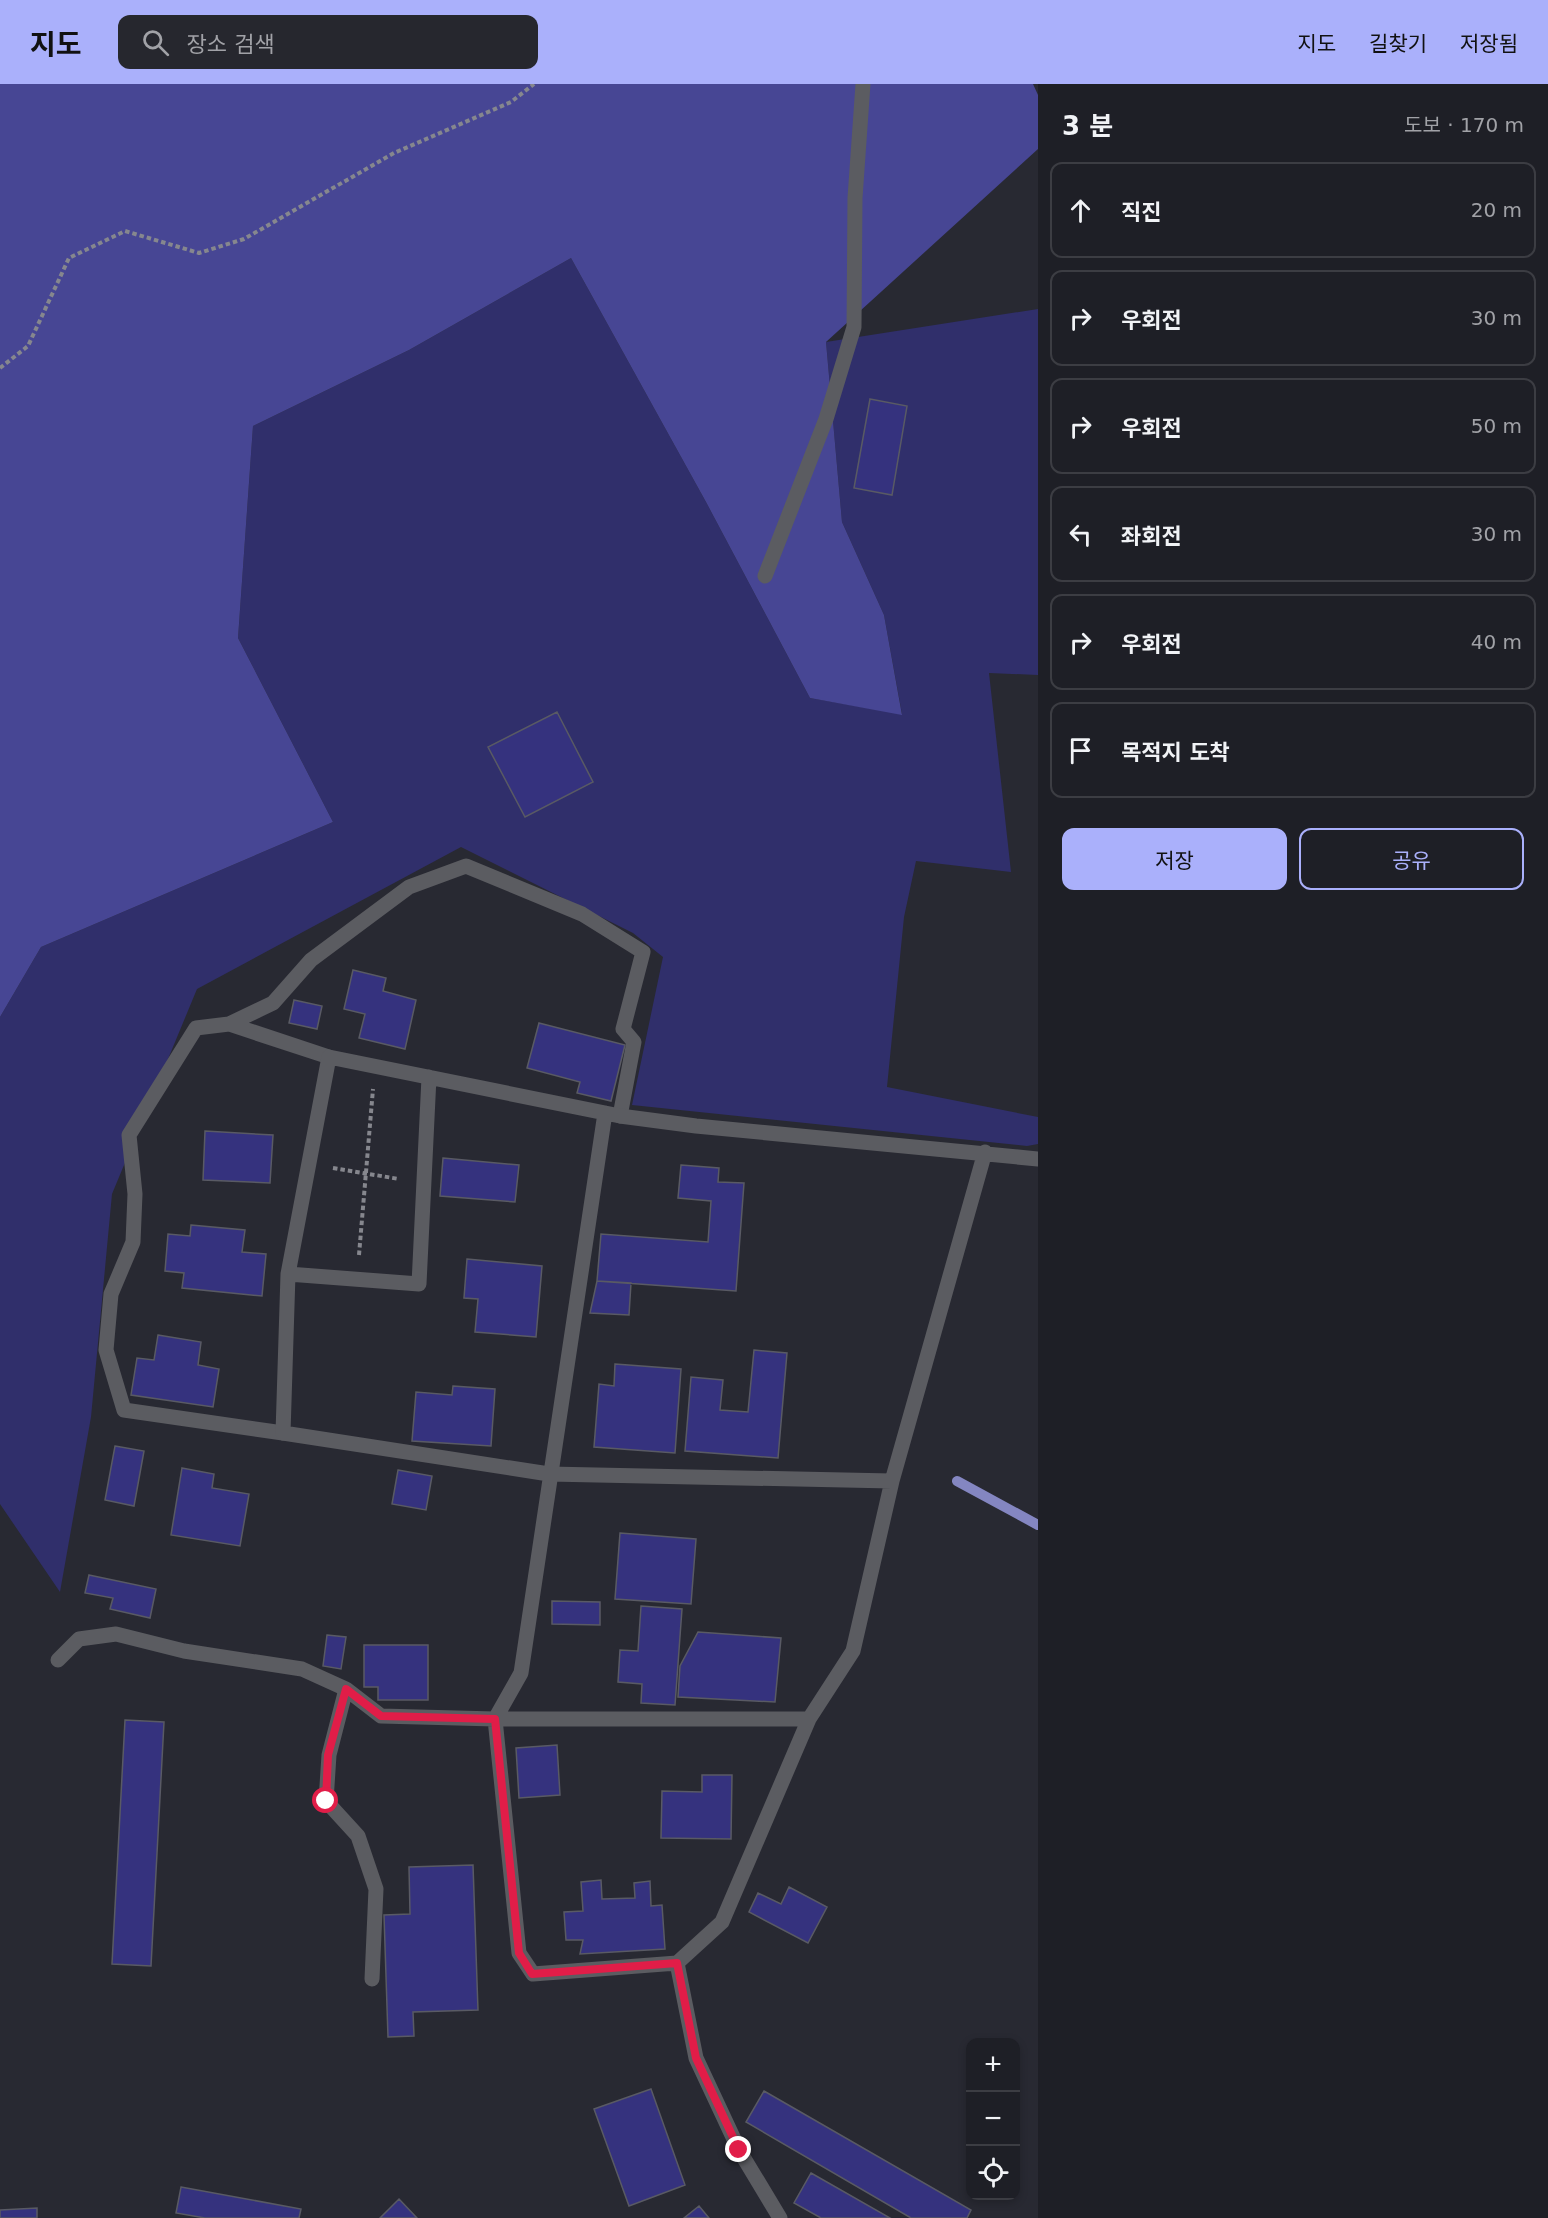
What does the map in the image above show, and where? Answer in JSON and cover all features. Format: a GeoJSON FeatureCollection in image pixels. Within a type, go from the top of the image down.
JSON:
{"type":"FeatureCollection","features":[{"type":"Feature","properties":{"kind":"street"},"geometry":{"type":"LineString","coordinates":[[765,576],[826,419],[854,327],[855,198],[863,84]]}},
{"type":"Feature","properties":{"kind":"street"},"geometry":{"type":"LineString","coordinates":[[892,1481],[549,1474],[124,1410],[106,1350],[111,1294],[133,1242],[135,1194],[129,1135],[196,1028],[230,1024],[273,1004],[311,960],[409,887],[466,866],[582,914],[644,952],[623,1029],[634,1042],[613,1114],[549,1474],[521,1673],[495,1719],[519,1953],[532,1974],[677,1963],[722,1922],[809,1719],[853,1651],[892,1481],[985,1152]]}},
{"type":"Feature","properties":{"kind":"street"},"geometry":{"type":"LineString","coordinates":[[230,1024],[328,1057],[613,1114],[696,1126],[985,1152],[1038,1159]]}},
{"type":"Feature","properties":{"kind":"street"},"geometry":{"type":"LineString","coordinates":[[284,1433],[288,1274],[328,1057]]}},
{"type":"Feature","properties":{"kind":"street"},"geometry":{"type":"LineString","coordinates":[[288,1274],[419,1284],[429,1077]]}},
{"type":"Feature","properties":{"kind":"street"},"geometry":{"type":"LineString","coordinates":[[58,1660],[79,1639],[116,1634],[184,1651],[302,1669],[346,1689],[381,1716],[495,1719],[809,1719]]}},
{"type":"Feature","properties":{"kind":"street"},"geometry":{"type":"LineString","coordinates":[[346,1689],[328,1755],[326,1801],[358,1836],[376,1889],[372,1979]]}},
{"type":"Feature","properties":{"kind":"street"},"geometry":{"type":"LineString","coordinates":[[677,1963],[696,2058],[739,2150],[780,2218]]}},
{"type":"Feature","properties":{"kind":"path"},"geometry":{"type":"LineString","coordinates":[[0,368],[28,346],[69,258],[126,231],[199,253],[244,239],[394,153],[511,102],[534,84]]}},
{"type":"Feature","properties":{"kind":"path"},"geometry":{"type":"LineString","coordinates":[[357,1280],[375,1066]]}},
{"type":"Feature","properties":{"kind":"path"},"geometry":{"type":"LineString","coordinates":[[309,1164],[424,1182]]}},
{"type":"Feature","properties":{"kind":"shaded area"},"geometry":{"type":"Polygon","coordinates":[[[0,84],[1033,84],[1038,95],[1038,149],[826,342],[842,522],[884,615],[902,715],[810,698],[706,502],[571,258],[409,350],[253,426],[238,638],[333,822],[41,947],[0,1017],[0,84]]]}},
{"type":"Feature","properties":{"kind":"shaded area"},"geometry":{"type":"Polygon","coordinates":[[[571,258],[706,502],[810,698],[902,714],[884,615],[842,522],[826,342],[1038,309],[1038,675],[989,673],[1011,872],[916,861],[904,917],[887,1087],[1038,1117],[1038,1144],[1027,1146],[632,1105],[663,957],[633,933],[461,847],[197,989],[112,1194],[91,1417],[60,1592],[0,1504],[0,1017],[41,947],[333,822],[238,638],[253,426],[409,350],[571,258]]]}},
{"type":"Feature","properties":{"kind":"building"},"geometry":{"type":"Polygon","coordinates":[[[870,399],[907,406],[892,495],[854,488],[870,399]]]}},
{"type":"Feature","properties":{"kind":"building"},"geometry":{"type":"Polygon","coordinates":[[[557,712],[593,782],[525,817],[488,747],[557,712]]]}},
{"type":"Feature","properties":{"kind":"building"},"geometry":{"type":"Polygon","coordinates":[[[353,970],[386,978],[383,991],[416,1000],[405,1049],[359,1038],[365,1014],[344,1009],[353,970]]]}},
{"type":"Feature","properties":{"kind":"building"},"geometry":{"type":"Polygon","coordinates":[[[294,1000],[322,1006],[317,1029],[289,1023],[294,1000]]]}},
{"type":"Feature","properties":{"kind":"building"},"geometry":{"type":"Polygon","coordinates":[[[539,1023],[625,1045],[611,1101],[577,1093],[580,1082],[527,1068],[539,1023]]]}},
{"type":"Feature","properties":{"kind":"building"},"geometry":{"type":"Polygon","coordinates":[[[205,1131],[273,1135],[270,1183],[203,1180],[205,1131]]]}},
{"type":"Feature","properties":{"kind":"building"},"geometry":{"type":"Polygon","coordinates":[[[443,1158],[519,1165],[515,1202],[440,1196],[443,1158]]]}},
{"type":"Feature","properties":{"kind":"building"},"geometry":{"type":"Polygon","coordinates":[[[681,1165],[719,1168],[718,1182],[744,1183],[736,1291],[597,1281],[601,1234],[708,1242],[711,1201],[678,1198],[681,1165]]]}},
{"type":"Feature","properties":{"kind":"building"},"geometry":{"type":"Polygon","coordinates":[[[191,1225],[245,1230],[242,1252],[266,1254],[262,1296],[182,1288],[184,1273],[165,1271],[168,1234],[190,1236],[191,1225]]]}},
{"type":"Feature","properties":{"kind":"building"},"geometry":{"type":"Polygon","coordinates":[[[467,1259],[542,1266],[536,1337],[475,1332],[478,1299],[464,1298],[467,1259]]]}},
{"type":"Feature","properties":{"kind":"building"},"geometry":{"type":"Polygon","coordinates":[[[597,1281],[631,1283],[629,1315],[590,1313],[597,1281]]]}},
{"type":"Feature","properties":{"kind":"building"},"geometry":{"type":"Polygon","coordinates":[[[158,1335],[201,1342],[198,1365],[219,1369],[213,1407],[131,1395],[137,1358],[154,1360],[158,1335]]]}},
{"type":"Feature","properties":{"kind":"building"},"geometry":{"type":"Polygon","coordinates":[[[754,1350],[787,1353],[778,1458],[685,1451],[691,1377],[723,1380],[720,1410],[748,1412],[754,1350]]]}},
{"type":"Feature","properties":{"kind":"building"},"geometry":{"type":"Polygon","coordinates":[[[615,1364],[681,1369],[675,1453],[594,1447],[599,1384],[614,1386],[615,1364]]]}},
{"type":"Feature","properties":{"kind":"building"},"geometry":{"type":"Polygon","coordinates":[[[453,1386],[495,1389],[491,1446],[412,1441],[416,1392],[452,1395],[453,1386]]]}},
{"type":"Feature","properties":{"kind":"building"},"geometry":{"type":"Polygon","coordinates":[[[115,1446],[144,1451],[134,1506],[105,1500],[115,1446]]]}},
{"type":"Feature","properties":{"kind":"building"},"geometry":{"type":"Polygon","coordinates":[[[182,1468],[214,1474],[212,1488],[249,1494],[240,1546],[171,1535],[182,1468]]]}},
{"type":"Feature","properties":{"kind":"building"},"geometry":{"type":"Polygon","coordinates":[[[398,1470],[432,1476],[426,1510],[392,1504],[398,1470]]]}},
{"type":"Feature","properties":{"kind":"building"},"geometry":{"type":"Polygon","coordinates":[[[620,1533],[696,1539],[691,1604],[615,1599],[620,1533]]]}},
{"type":"Feature","properties":{"kind":"building"},"geometry":{"type":"Polygon","coordinates":[[[89,1575],[156,1589],[150,1618],[110,1609],[113,1598],[85,1593],[89,1575]]]}},
{"type":"Feature","properties":{"kind":"building"},"geometry":{"type":"Polygon","coordinates":[[[552,1601],[600,1602],[600,1625],[552,1624],[552,1601]]]}},
{"type":"Feature","properties":{"kind":"building"},"geometry":{"type":"Polygon","coordinates":[[[641,1606],[682,1609],[675,1705],[641,1703],[642,1684],[618,1682],[620,1650],[638,1651],[641,1606]]]}},
{"type":"Feature","properties":{"kind":"building"},"geometry":{"type":"Polygon","coordinates":[[[698,1632],[781,1638],[775,1702],[678,1697],[680,1666],[698,1632]]]}},
{"type":"Feature","properties":{"kind":"building"},"geometry":{"type":"Polygon","coordinates":[[[327,1635],[346,1637],[341,1669],[323,1666],[327,1635]]]}},
{"type":"Feature","properties":{"kind":"building"},"geometry":{"type":"Polygon","coordinates":[[[364,1645],[428,1645],[428,1700],[378,1700],[378,1687],[364,1687],[364,1645]]]}},
{"type":"Feature","properties":{"kind":"building"},"geometry":{"type":"Polygon","coordinates":[[[125,1720],[164,1722],[151,1966],[112,1964],[125,1720]]]}},
{"type":"Feature","properties":{"kind":"building"},"geometry":{"type":"Polygon","coordinates":[[[557,1745],[560,1795],[519,1798],[516,1748],[557,1745]]]}},
{"type":"Feature","properties":{"kind":"building"},"geometry":{"type":"Polygon","coordinates":[[[702,1775],[732,1775],[731,1839],[661,1838],[662,1791],[702,1792],[702,1775]]]}},
{"type":"Feature","properties":{"kind":"building"},"geometry":{"type":"Polygon","coordinates":[[[473,1865],[478,2010],[413,2012],[414,2036],[388,2037],[384,1915],[410,1914],[409,1867],[473,1865]]]}},
{"type":"Feature","properties":{"kind":"building"},"geometry":{"type":"Polygon","coordinates":[[[601,1880],[602,1899],[635,1898],[634,1883],[650,1881],[651,1906],[662,1905],[665,1949],[580,1954],[583,1940],[566,1940],[564,1912],[583,1911],[581,1882],[601,1880]]]}},
{"type":"Feature","properties":{"kind":"building"},"geometry":{"type":"Polygon","coordinates":[[[789,1887],[827,1907],[808,1943],[749,1912],[758,1893],[781,1904],[789,1887]]]}},
{"type":"Feature","properties":{"kind":"building"},"geometry":{"type":"Polygon","coordinates":[[[651,2089],[685,2185],[629,2206],[594,2109],[651,2089]]]}},
{"type":"Feature","properties":{"kind":"building"},"geometry":{"type":"Polygon","coordinates":[[[764,2091],[971,2210],[967,2218],[911,2218],[746,2122],[764,2091]]]}},
{"type":"Feature","properties":{"kind":"building"},"geometry":{"type":"Polygon","coordinates":[[[811,2173],[890,2218],[821,2218],[794,2203],[811,2173]]]}},
{"type":"Feature","properties":{"kind":"building"},"geometry":{"type":"Polygon","coordinates":[[[181,2187],[301,2209],[299,2218],[205,2218],[176,2213],[181,2187]]]}},
{"type":"Feature","properties":{"kind":"building"},"geometry":{"type":"Polygon","coordinates":[[[399,2199],[417,2218],[380,2218],[399,2199]]]}},
{"type":"Feature","properties":{"kind":"building"},"geometry":{"type":"Polygon","coordinates":[[[699,2206],[709,2218],[684,2218],[699,2206]]]}},
{"type":"Feature","properties":{"kind":"building"},"geometry":{"type":"Polygon","coordinates":[[[37,2208],[37,2218],[0,2218],[0,2210],[37,2208]]]}},
{"type":"Feature","properties":{"kind":"waterway"},"geometry":{"type":"LineString","coordinates":[[957,1481],[1038,1525]]}},
{"type":"Feature","properties":{"kind":"route"},"geometry":{"type":"LineString","coordinates":[[326,1801],[328,1755],[346,1689],[381,1716],[495,1719],[519,1953],[532,1974],[677,1963],[696,2058],[739,2150]]}}]}
